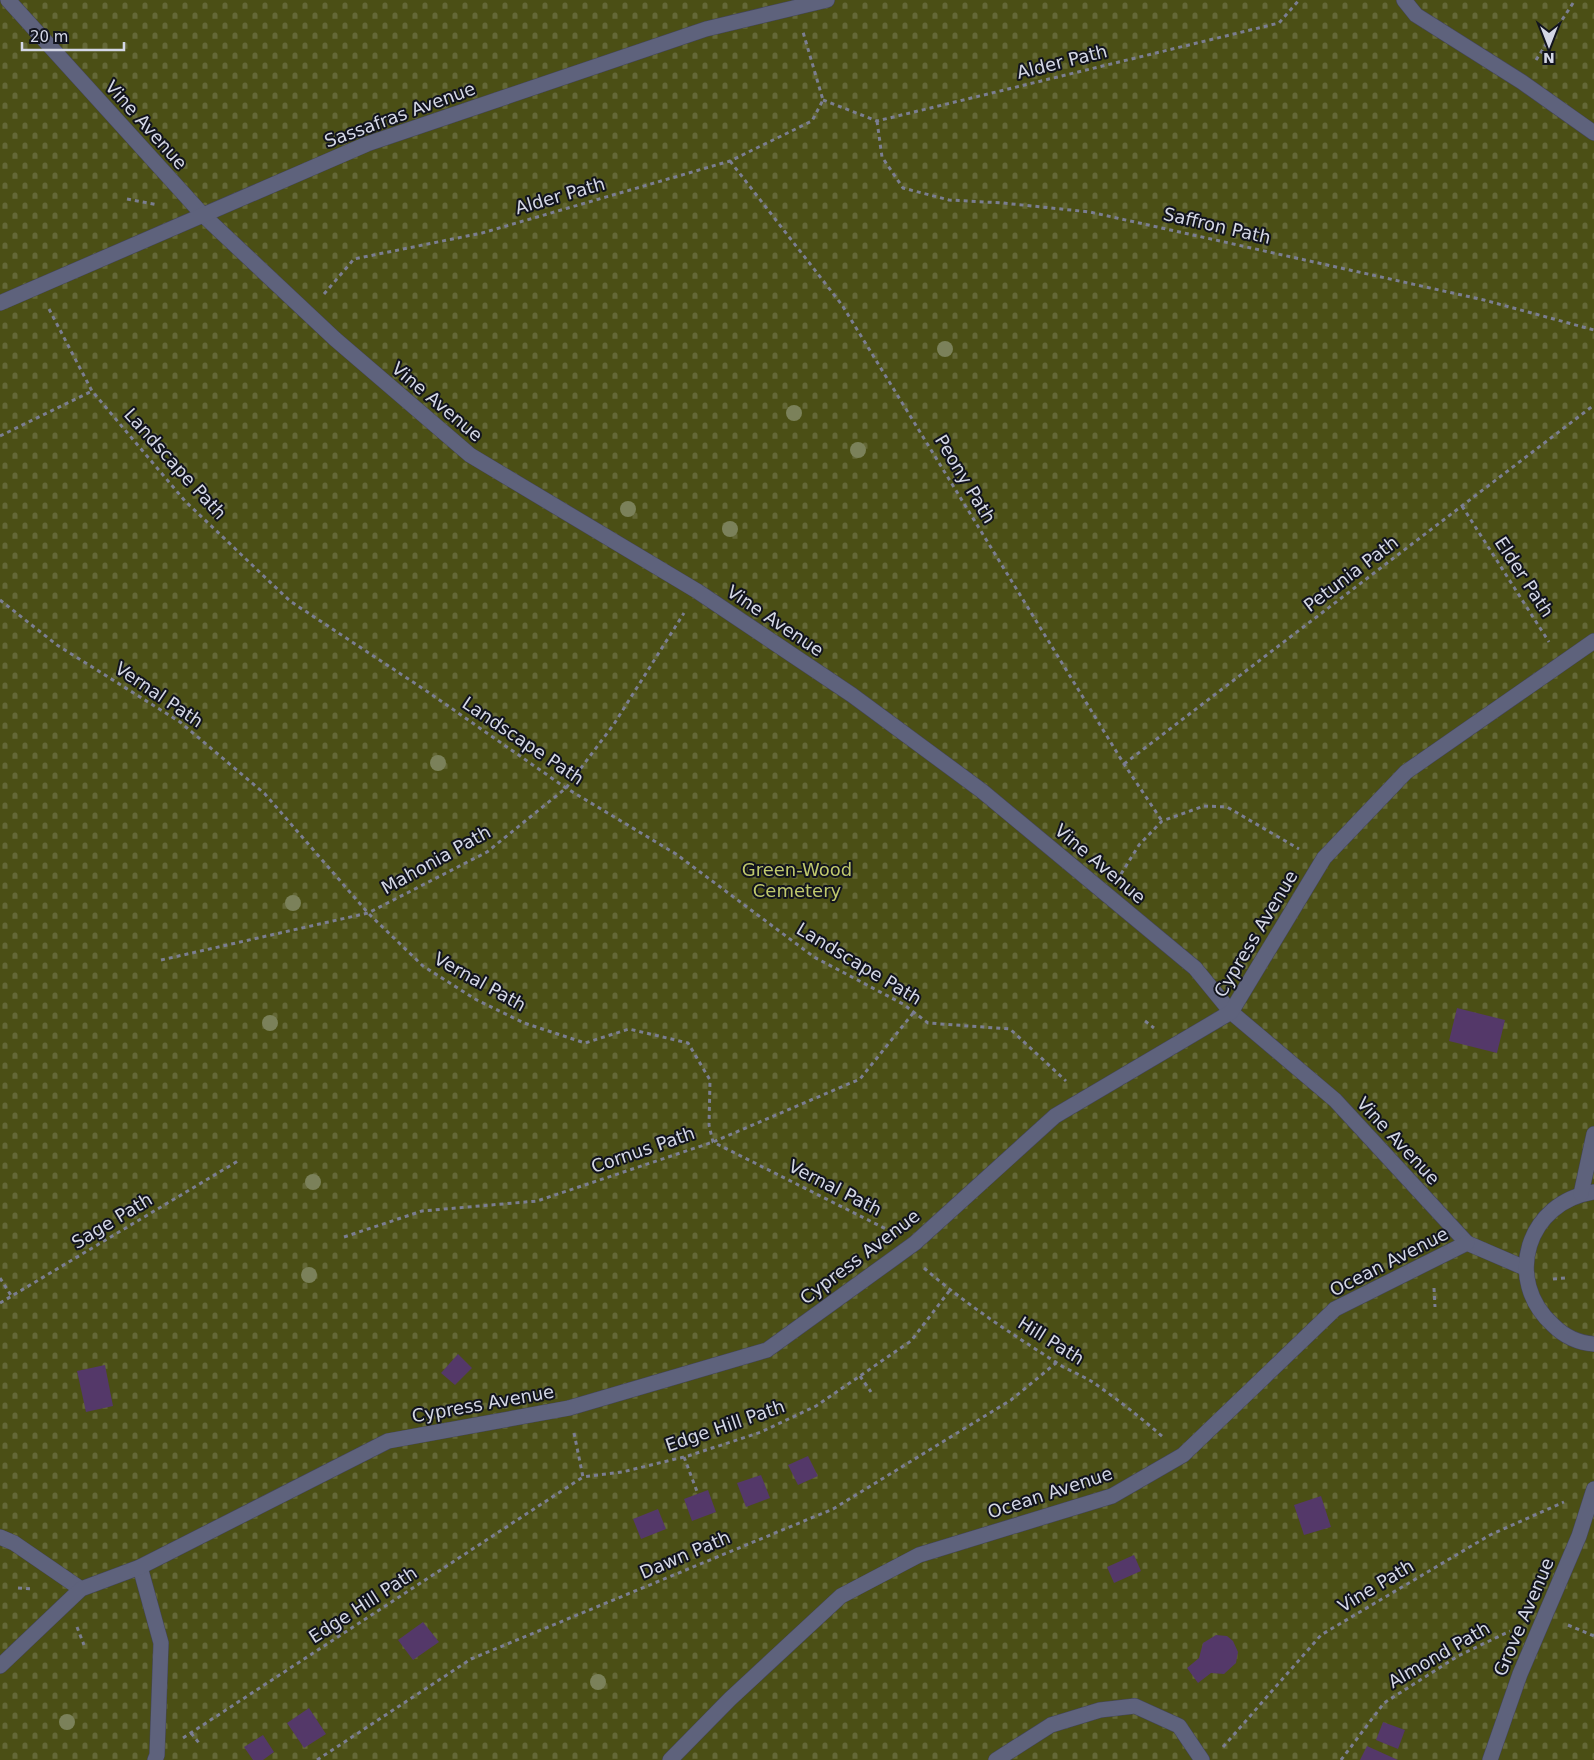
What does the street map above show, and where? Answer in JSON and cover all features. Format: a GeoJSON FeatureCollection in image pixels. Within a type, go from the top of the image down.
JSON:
{"type":"FeatureCollection","features":[{"type":"Feature","properties":{"kind":"lane","name":"Vine Avenue"},"geometry":{"type":"LineString","coordinates":[[8,0],[203,215],[308,314],[470,456],[697,591],[852,695],[982,791],[1195,968],[1231,1012],[1335,1100],[1467,1243],[1525,1268]]}},
{"type":"Feature","properties":{"kind":"lane","name":"Sassafras Avenue"},"geometry":{"type":"LineString","coordinates":[[0,303],[367,144],[706,29],[827,0]]}},
{"type":"Feature","properties":{"kind":"lane"},"geometry":{"type":"LineString","coordinates":[[1404,0],[1416,15],[1522,82],[1594,134]]}},
{"type":"Feature","properties":{"kind":"lane","name":"Cypress Avenue"},"geometry":{"type":"LineString","coordinates":[[0,1666],[81,1589],[140,1567],[388,1441],[569,1408],[767,1350],[915,1243],[1055,1116],[1231,1012],[1322,862],[1406,772],[1594,641]]}},
{"type":"Feature","properties":{"kind":"lane"},"geometry":{"type":"LineString","coordinates":[[1594,1134],[1587,1193],[1558,1204],[1541,1222],[1529,1243],[1525,1268],[1530,1293],[1542,1316],[1561,1333],[1585,1344],[1594,1344]]}},
{"type":"Feature","properties":{"kind":"lane","name":"Ocean Avenue"},"geometry":{"type":"LineString","coordinates":[[670,1760],[730,1699],[841,1596],[919,1555],[1112,1496],[1183,1454],[1335,1309],[1467,1243]]}},
{"type":"Feature","properties":{"kind":"lane","name":"Grove Avenue"},"geometry":{"type":"LineString","coordinates":[[1490,1760],[1520,1674],[1579,1536],[1594,1489]]}},
{"type":"Feature","properties":{"kind":"lane"},"geometry":{"type":"LineString","coordinates":[[0,1537],[14,1543],[81,1589]]}},
{"type":"Feature","properties":{"kind":"lane"},"geometry":{"type":"LineString","coordinates":[[140,1567],[161,1643],[156,1757]]}},
{"type":"Feature","properties":{"kind":"lane"},"geometry":{"type":"LineString","coordinates":[[996,1760],[1051,1725],[1100,1710],[1134,1706],[1179,1726],[1202,1760]]}},
{"type":"Feature","properties":{"kind":"path","name":"Alder Path"},"geometry":{"type":"LineString","coordinates":[[877,121],[1279,24],[1299,0]]}},
{"type":"Feature","properties":{"kind":"path"},"geometry":{"type":"LineString","coordinates":[[1522,82],[1575,0]]}},
{"type":"Feature","properties":{"kind":"path"},"geometry":{"type":"LineString","coordinates":[[796,8],[823,100],[877,121]]}},
{"type":"Feature","properties":{"kind":"path","name":"Alder Path"},"geometry":{"type":"LineString","coordinates":[[308,314],[354,259],[482,233],[730,161],[812,121],[823,100]]}},
{"type":"Feature","properties":{"kind":"path","name":"Saffron Path"},"geometry":{"type":"LineString","coordinates":[[877,121],[882,157],[903,188],[949,200],[1003,203],[1090,212],[1484,300],[1594,330]]}},
{"type":"Feature","properties":{"kind":"path","name":"Peony Path"},"geometry":{"type":"LineString","coordinates":[[730,161],[842,305],[1124,764],[1162,820]]}},
{"type":"Feature","properties":{"kind":"path","name":"Landscape Path"},"geometry":{"type":"LineString","coordinates":[[37,286],[92,391],[185,501],[290,601],[428,692],[566,788],[676,854],[814,957],[914,1012],[928,1022],[1010,1029],[1085,1099]]}},
{"type":"Feature","properties":{"kind":"path"},"geometry":{"type":"LineString","coordinates":[[0,436],[92,391]]}},
{"type":"Feature","properties":{"kind":"path","name":"Petunia Path"},"geometry":{"type":"LineString","coordinates":[[1124,764],[1594,405]]}},
{"type":"Feature","properties":{"kind":"path","name":"Elder Path"},"geometry":{"type":"LineString","coordinates":[[1462,506],[1563,663]]}},
{"type":"Feature","properties":{"kind":"path","name":"Mahonia Path"},"geometry":{"type":"LineString","coordinates":[[161,960],[368,913],[486,852],[566,788],[614,724],[657,659],[697,591]]}},
{"type":"Feature","properties":{"kind":"path","name":"Vernal Path"},"geometry":{"type":"LineString","coordinates":[[0,600],[57,645],[180,722],[265,794],[368,913],[423,966],[475,999],[524,1022],[585,1043],[629,1029],[688,1043],[710,1080],[709,1125],[713,1142],[915,1243]]}},
{"type":"Feature","properties":{"kind":"path"},"geometry":{"type":"LineString","coordinates":[[1107,894],[1139,845],[1162,820],[1204,806],[1227,807],[1322,862]]}},
{"type":"Feature","properties":{"kind":"path","name":"Cornus Path"},"geometry":{"type":"LineString","coordinates":[[344,1237],[422,1211],[537,1201],[713,1142],[860,1079],[914,1012]]}},
{"type":"Feature","properties":{"kind":"path","name":"Sage Path"},"geometry":{"type":"LineString","coordinates":[[0,1303],[238,1161]]}},
{"type":"Feature","properties":{"kind":"path","name":"Hill Path"},"geometry":{"type":"LineString","coordinates":[[915,1243],[923,1267],[950,1290],[1056,1363],[1089,1380],[1135,1413],[1183,1454]]}},
{"type":"Feature","properties":{"kind":"path"},"geometry":{"type":"LineString","coordinates":[[0,1278],[12,1297]]}},
{"type":"Feature","properties":{"kind":"path","name":"Edge Hill Path"},"geometry":{"type":"LineString","coordinates":[[156,1757],[583,1477],[622,1472],[684,1457],[761,1432],[816,1406],[910,1341],[950,1290]]}},
{"type":"Feature","properties":{"kind":"path","name":"Dawn Path"},"geometry":{"type":"LineString","coordinates":[[317,1760],[471,1659],[832,1509],[1011,1400],[1056,1363]]}},
{"type":"Feature","properties":{"kind":"path"},"geometry":{"type":"LineString","coordinates":[[860,1376],[871,1392]]}},
{"type":"Feature","properties":{"kind":"path"},"geometry":{"type":"LineString","coordinates":[[569,1408],[583,1477]]}},
{"type":"Feature","properties":{"kind":"path"},"geometry":{"type":"LineString","coordinates":[[684,1457],[698,1494]]}},
{"type":"Feature","properties":{"kind":"path","name":"Vine Path"},"geometry":{"type":"LineString","coordinates":[[1218,1753],[1322,1635],[1490,1535],[1568,1500]]}},
{"type":"Feature","properties":{"kind":"path","name":"Almond Path"},"geometry":{"type":"LineString","coordinates":[[1341,1760],[1384,1703],[1458,1656],[1545,1615]]}},
{"type":"Feature","properties":{"kind":"path"},"geometry":{"type":"LineString","coordinates":[[191,1733],[199,1744]]}},
{"type":"Feature","properties":{"kind":"green space","name":"Green-Wood Cemetery"},"geometry":{"type":"Polygon","coordinates":[[[0,0],[1594,0],[1594,1760],[0,1760],[0,0]]]}},
{"type":"Feature","properties":{"kind":"building"},"geometry":{"type":"Polygon","coordinates":[[[1457,1008],[1505,1020],[1497,1053],[1449,1041],[1457,1008]]]}},
{"type":"Feature","properties":{"kind":"building"},"geometry":{"type":"Polygon","coordinates":[[[458,1354],[472,1368],[455,1385],[441,1373],[458,1354]]]}},
{"type":"Feature","properties":{"kind":"building"},"geometry":{"type":"Polygon","coordinates":[[[105,1365],[113,1406],[86,1412],[77,1371],[105,1365]]]}},
{"type":"Feature","properties":{"kind":"building"},"geometry":{"type":"Polygon","coordinates":[[[808,1456],[818,1476],[798,1485],[788,1465],[808,1456]]]}},
{"type":"Feature","properties":{"kind":"building"},"geometry":{"type":"Polygon","coordinates":[[[761,1475],[770,1498],[746,1507],[737,1483],[761,1475]]]}},
{"type":"Feature","properties":{"kind":"building"},"geometry":{"type":"Polygon","coordinates":[[[708,1490],[716,1512],[692,1521],[684,1499],[708,1490]]]}},
{"type":"Feature","properties":{"kind":"building"},"geometry":{"type":"Polygon","coordinates":[[[1321,1496],[1331,1527],[1304,1535],[1294,1505],[1321,1496]]]}},
{"type":"Feature","properties":{"kind":"building"},"geometry":{"type":"Polygon","coordinates":[[[658,1509],[666,1529],[641,1539],[633,1519],[658,1509]]]}},
{"type":"Feature","properties":{"kind":"building"},"geometry":{"type":"Polygon","coordinates":[[[1134,1555],[1141,1571],[1114,1583],[1107,1567],[1134,1555]]]}},
{"type":"Feature","properties":{"kind":"building"},"geometry":{"type":"Polygon","coordinates":[[[423,1622],[439,1642],[413,1660],[398,1640],[423,1622]]]}},
{"type":"Feature","properties":{"kind":"building"},"geometry":{"type":"Polygon","coordinates":[[[1216,1635],[1227,1636],[1233,1641],[1238,1652],[1236,1663],[1224,1674],[1211,1673],[1198,1683],[1187,1668],[1199,1658],[1203,1643],[1216,1635]]]}},
{"type":"Feature","properties":{"kind":"building"},"geometry":{"type":"Polygon","coordinates":[[[309,1708],[326,1734],[304,1748],[287,1723],[309,1708]]]}},
{"type":"Feature","properties":{"kind":"building"},"geometry":{"type":"Polygon","coordinates":[[[1383,1722],[1405,1730],[1398,1749],[1376,1740],[1383,1722]]]}},
{"type":"Feature","properties":{"kind":"building"},"geometry":{"type":"Polygon","coordinates":[[[263,1735],[274,1752],[263,1760],[253,1760],[244,1747],[263,1735]]]}},
{"type":"Feature","properties":{"kind":"building"},"geometry":{"type":"Polygon","coordinates":[[[1367,1746],[1398,1760],[1360,1760],[1367,1746]]]}}]}
